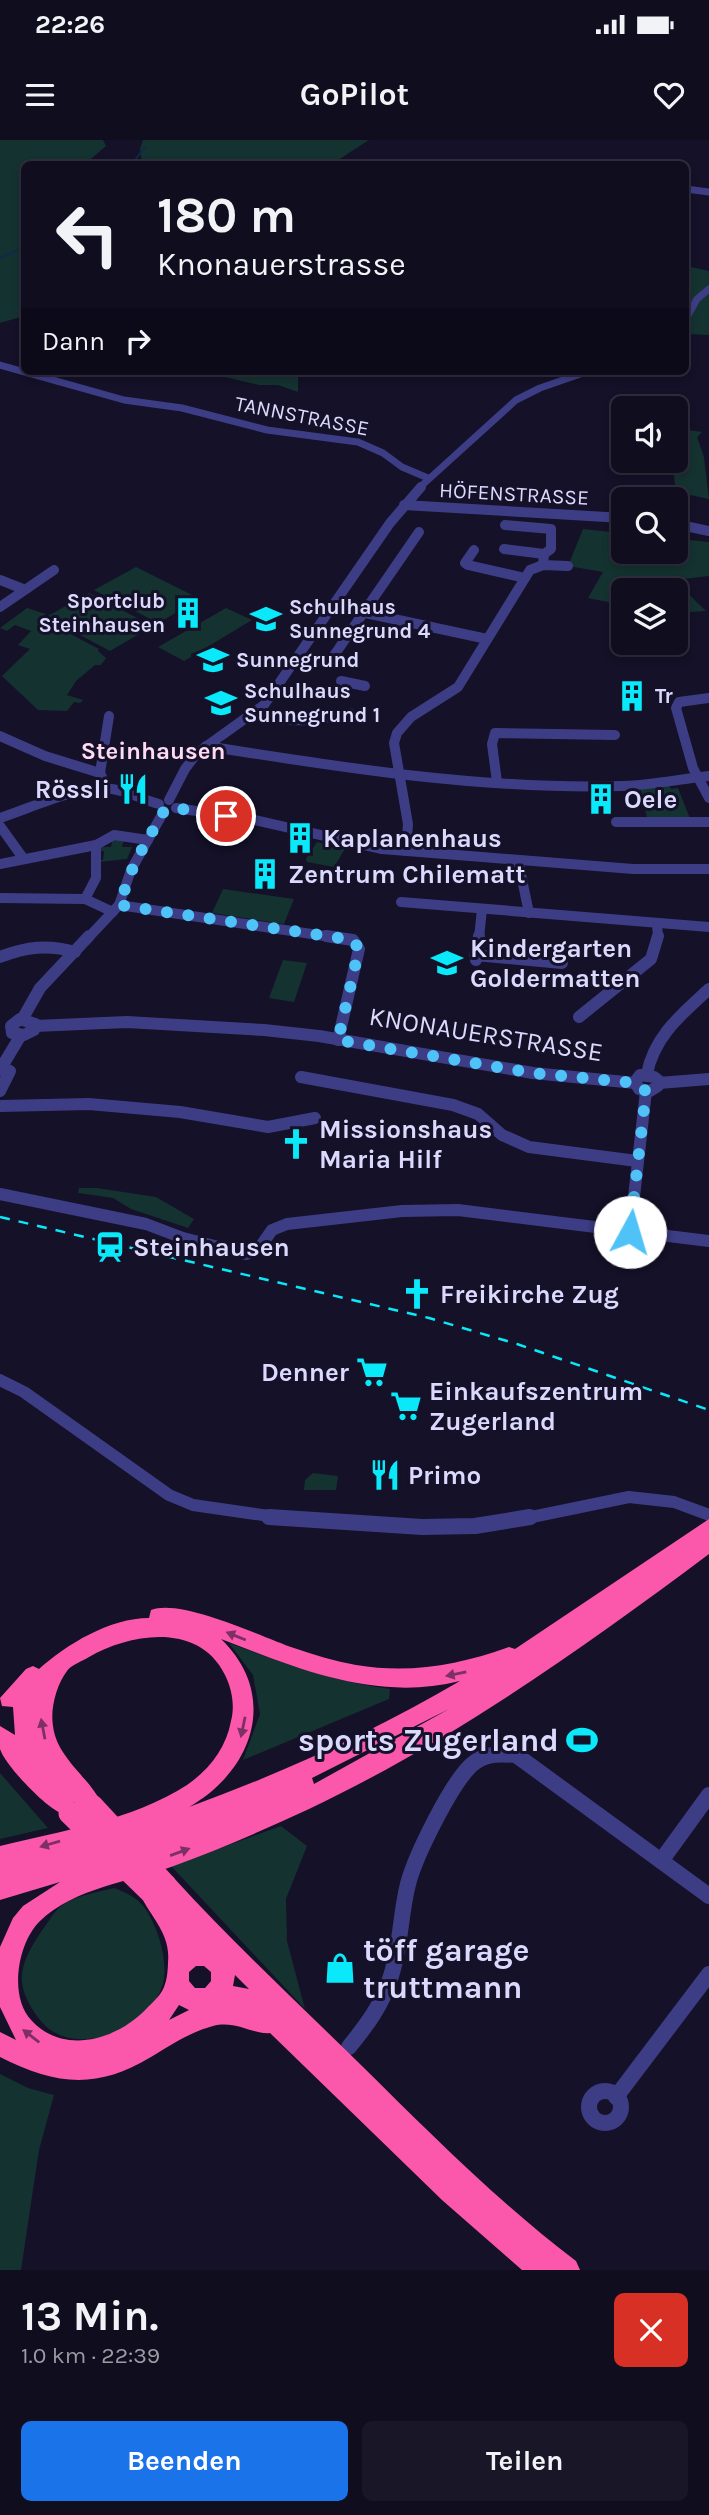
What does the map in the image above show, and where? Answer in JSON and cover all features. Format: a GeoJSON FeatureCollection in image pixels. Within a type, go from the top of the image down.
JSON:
{"type":"FeatureCollection","features":[{"type":"Feature","properties":{"kind":"highway"},"geometry":{"type":"LineString","coordinates":[[0,1875],[144,1833],[296,1775],[435,1708],[566,1630],[709,1528]]}},
{"type":"Feature","properties":{"kind":"highway"},"geometry":{"type":"LineString","coordinates":[[217,1964],[221,1986],[191,1987],[132,2036],[108,2049],[74,2054],[47,2047],[21,2028],[6,2000],[3,1973],[16,1932],[32,1914],[52,1899],[78,1887],[198,1846],[269,1815],[428,1734],[598,1625],[709,1543]]}},
{"type":"Feature","properties":{"kind":"highway"},"geometry":{"type":"LineString","coordinates":[[0,1736],[18,1730],[14,1707],[59,1652],[101,1627],[130,1618],[156,1616],[189,1620],[323,1668],[363,1677],[398,1680],[433,1678],[469,1671],[566,1630]]}},
{"type":"Feature","properties":{"kind":"highway"},"geometry":{"type":"LineString","coordinates":[[0,1857],[96,1830],[178,1801],[217,1774],[229,1760],[241,1737],[246,1711],[241,1683],[226,1658],[205,1640],[174,1629],[143,1627],[114,1634],[82,1650],[45,1675],[14,1707]]}},
{"type":"Feature","properties":{"kind":"highway"},"geometry":{"type":"LineString","coordinates":[[82,1650],[52,1680],[45,1693],[41,1718],[43,1735],[52,1756],[82,1809]]}},
{"type":"Feature","properties":{"kind":"highway"},"geometry":{"type":"LineString","coordinates":[[0,1889],[142,1847],[265,1802],[388,1747],[502,1687]]}},
{"type":"Feature","properties":{"kind":"highway"},"geometry":{"type":"LineString","coordinates":[[14,1707],[34,1755],[82,1809],[451,2191],[541,2270]]}},
{"type":"Feature","properties":{"kind":"highway"},"geometry":{"type":"LineString","coordinates":[[0,1736],[8,1742],[27,1769],[82,1809]]}},
{"type":"Feature","properties":{"kind":"highway"},"geometry":{"type":"LineString","coordinates":[[158,1887],[173,1923],[191,1987]]}},
{"type":"Feature","properties":{"kind":"highway"},"geometry":{"type":"LineString","coordinates":[[158,1887],[199,1945],[217,1964],[293,2028],[499,2217],[567,2270]]}},
{"type":"Feature","properties":{"kind":"highway"},"geometry":{"type":"LineString","coordinates":[[125,2058],[180,2006],[191,1987],[192,1956],[217,1964]]}},
{"type":"Feature","properties":{"kind":"highway"},"geometry":{"type":"LineString","coordinates":[[191,1987],[249,2002],[293,2028]]}},
{"type":"Feature","properties":{"kind":"highway"},"geometry":{"type":"LineString","coordinates":[[0,2044],[30,2059],[61,2068],[96,2067],[125,2058],[190,2020],[214,2012],[252,2015],[293,2028]]}},
{"type":"Feature","properties":{"kind":"street"},"geometry":{"type":"LineString","coordinates":[[689,189],[709,192]]}},
{"type":"Feature","properties":{"kind":"street"},"geometry":{"type":"LineString","coordinates":[[689,314],[697,299],[709,289]]}},
{"type":"Feature","properties":{"kind":"street","name":"TANNSTRASSE"},"geometry":{"type":"LineString","coordinates":[[0,365],[21,371]]}},
{"type":"Feature","properties":{"kind":"street","name":"TANNSTRASSE"},"geometry":{"type":"LineString","coordinates":[[35,375],[124,400],[182,408],[267,429],[358,442],[379,450],[402,467],[428,478]]}},
{"type":"Feature","properties":{"kind":"street"},"geometry":{"type":"LineString","coordinates":[[23,1018],[40,988],[116,909],[131,870],[185,768],[206,746],[256,714],[411,496],[516,400],[577,375]]}},
{"type":"Feature","properties":{"kind":"street","name":"HÖFENSTRASSE"},"geometry":{"type":"LineString","coordinates":[[404,505],[611,517]]}},
{"type":"Feature","properties":{"kind":"street"},"geometry":{"type":"LineString","coordinates":[[505,525],[551,529],[551,548],[544,554],[543,565]]}},
{"type":"Feature","properties":{"kind":"street"},"geometry":{"type":"LineString","coordinates":[[688,527],[709,531]]}},
{"type":"Feature","properties":{"kind":"street"},"geometry":{"type":"LineString","coordinates":[[335,654],[419,532]]}},
{"type":"Feature","properties":{"kind":"street"},"geometry":{"type":"LineString","coordinates":[[504,549],[544,554]]}},
{"type":"Feature","properties":{"kind":"street"},"geometry":{"type":"LineString","coordinates":[[474,550],[465,563],[468,565],[525,578]]}},
{"type":"Feature","properties":{"kind":"street"},"geometry":{"type":"LineString","coordinates":[[406,851],[408,824],[394,743],[398,731],[409,719],[458,687],[530,570],[543,565],[568,566]]}},
{"type":"Feature","properties":{"kind":"street"},"geometry":{"type":"LineString","coordinates":[[0,607],[54,570]]}},
{"type":"Feature","properties":{"kind":"street"},"geometry":{"type":"LineString","coordinates":[[0,580],[23,589]]}},
{"type":"Feature","properties":{"kind":"street"},"geometry":{"type":"LineString","coordinates":[[333,606],[487,639]]}},
{"type":"Feature","properties":{"kind":"street"},"geometry":{"type":"LineString","coordinates":[[341,681],[365,686]]}},
{"type":"Feature","properties":{"kind":"street"},"geometry":{"type":"LineString","coordinates":[[709,698],[680,702],[676,708],[709,798]]}},
{"type":"Feature","properties":{"kind":"street"},"geometry":{"type":"LineString","coordinates":[[256,714],[273,719],[306,722],[350,713]]}},
{"type":"Feature","properties":{"kind":"street"},"geometry":{"type":"LineString","coordinates":[[103,789],[100,773],[109,716]]}},
{"type":"Feature","properties":{"kind":"street"},"geometry":{"type":"LineString","coordinates":[[497,782],[498,772],[491,741],[495,733],[615,735]]}},
{"type":"Feature","properties":{"kind":"street"},"geometry":{"type":"LineString","coordinates":[[0,736],[45,756],[100,773]]}},
{"type":"Feature","properties":{"kind":"street"},"geometry":{"type":"LineString","coordinates":[[206,746],[310,764],[497,782],[579,787],[658,783],[703,777]]}},
{"type":"Feature","properties":{"kind":"street"},"geometry":{"type":"LineString","coordinates":[[0,818],[65,797],[103,789],[115,790],[167,806],[268,822],[354,844],[406,851],[645,870],[709,869]]}},
{"type":"Feature","properties":{"kind":"street"},"geometry":{"type":"LineString","coordinates":[[616,822],[709,822]]}},
{"type":"Feature","properties":{"kind":"street"},"geometry":{"type":"LineString","coordinates":[[0,826],[23,858]]}},
{"type":"Feature","properties":{"kind":"street"},"geometry":{"type":"LineString","coordinates":[[0,864],[96,845],[114,835],[148,840]]}},
{"type":"Feature","properties":{"kind":"street"},"geometry":{"type":"LineString","coordinates":[[85,899],[97,879],[98,866],[94,860],[96,845]]}},
{"type":"Feature","properties":{"kind":"street"},"geometry":{"type":"LineString","coordinates":[[518,860],[529,913]]}},
{"type":"Feature","properties":{"kind":"street"},"geometry":{"type":"LineString","coordinates":[[0,898],[85,899],[116,909],[353,940],[359,949],[338,1040]]}},
{"type":"Feature","properties":{"kind":"street"},"geometry":{"type":"LineString","coordinates":[[401,902],[709,927]]}},
{"type":"Feature","properties":{"kind":"street"},"geometry":{"type":"LineString","coordinates":[[482,909],[475,958],[562,963]]}},
{"type":"Feature","properties":{"kind":"street"},"geometry":{"type":"LineString","coordinates":[[579,1017],[651,959],[658,937],[657,923]]}},
{"type":"Feature","properties":{"kind":"street"},"geometry":{"type":"LineString","coordinates":[[0,957],[36,945],[61,947],[75,952]]}},
{"type":"Feature","properties":{"kind":"street"},"geometry":{"type":"LineString","coordinates":[[659,1083],[647,1074],[652,1055],[661,1038],[709,989]]}},
{"type":"Feature","properties":{"kind":"street"},"geometry":{"type":"LineString","coordinates":[[23,1018],[32,1020],[35,1026],[30,1033],[21,1035],[5,1029],[23,1018]]}},
{"type":"Feature","properties":{"kind":"street","name":"KNONAUERSTRASSE"},"geometry":{"type":"LineString","coordinates":[[35,1026],[88,1023],[181,1024],[338,1040],[533,1073],[635,1083],[646,1091]]}},
{"type":"Feature","properties":{"kind":"street"},"geometry":{"type":"LineString","coordinates":[[0,1091],[10,1071],[1,1069],[21,1035]]}},
{"type":"Feature","properties":{"kind":"street","name":"KNONAUERSTRASSE"},"geometry":{"type":"LineString","coordinates":[[635,1083],[638,1077],[647,1074]]}},
{"type":"Feature","properties":{"kind":"street"},"geometry":{"type":"LineString","coordinates":[[301,1077],[453,1105],[478,1114],[502,1135],[529,1147],[637,1161]]}},
{"type":"Feature","properties":{"kind":"street"},"geometry":{"type":"LineString","coordinates":[[659,1083],[709,1079]]}},
{"type":"Feature","properties":{"kind":"street"},"geometry":{"type":"LineString","coordinates":[[630,1232],[646,1091],[657,1089],[659,1083]]}},
{"type":"Feature","properties":{"kind":"street"},"geometry":{"type":"LineString","coordinates":[[0,1106],[89,1104],[180,1112],[268,1127],[315,1118]]}},
{"type":"Feature","properties":{"kind":"street"},"geometry":{"type":"LineString","coordinates":[[0,1194],[146,1224],[251,1254],[262,1246],[272,1230],[286,1224],[415,1210],[458,1210],[709,1241]]}},
{"type":"Feature","properties":{"kind":"street"},"geometry":{"type":"LineString","coordinates":[[0,1380],[24,1392],[169,1495],[193,1505],[216,1510],[273,1518],[454,1527],[512,1521],[629,1497],[674,1503],[709,1514]]}},
{"type":"Feature","properties":{"kind":"street"},"geometry":{"type":"LineString","coordinates":[[349,2047],[371,2021],[387,1993],[402,1932],[404,1902],[411,1875],[463,1774],[478,1759],[496,1753],[516,1755],[709,1896]]}},
{"type":"Feature","properties":{"kind":"street"},"geometry":{"type":"LineString","coordinates":[[661,1861],[709,1795]]}},
{"type":"Feature","properties":{"kind":"street"},"geometry":{"type":"LineString","coordinates":[[616,2097],[709,1974]]}},
{"type":"Feature","properties":{"kind":"green space"},"geometry":{"type":"Polygon","coordinates":[[[0,140],[103,140],[106,146],[88,161],[21,161],[21,317],[0,323],[0,140]]]}},
{"type":"Feature","properties":{"kind":"green space"},"geometry":{"type":"Polygon","coordinates":[[[143,140],[369,140],[337,161],[142,161],[140,149],[143,140]]]}},
{"type":"Feature","properties":{"kind":"green space"},"geometry":{"type":"Polygon","coordinates":[[[689,267],[709,271],[709,335],[689,334],[689,267]]]}},
{"type":"Feature","properties":{"kind":"green space"},"geometry":{"type":"Polygon","coordinates":[[[216,375],[300,375],[298,392],[278,385],[259,385],[216,375]]]}},
{"type":"Feature","properties":{"kind":"green space"},"geometry":{"type":"Polygon","coordinates":[[[688,430],[702,432],[697,437],[704,457],[709,499],[688,495],[688,487],[675,487],[674,473],[688,473],[688,430]]]}},
{"type":"Feature","properties":{"kind":"green space"},"geometry":{"type":"Polygon","coordinates":[[[583,529],[611,532],[611,564],[688,564],[688,540],[709,542],[709,576],[611,578],[611,603],[588,598],[603,572],[568,566],[583,529]]]}},
{"type":"Feature","properties":{"kind":"green space"},"geometry":{"type":"Polygon","coordinates":[[[136,567],[200,599],[158,623],[94,590],[136,567]]]}},
{"type":"Feature","properties":{"kind":"green space"},"geometry":{"type":"Polygon","coordinates":[[[89,593],[153,626],[110,651],[46,617],[89,593]]]}},
{"type":"Feature","properties":{"kind":"green space"},"geometry":{"type":"Polygon","coordinates":[[[688,594],[706,611],[688,612],[688,594]]]}},
{"type":"Feature","properties":{"kind":"green space"},"geometry":{"type":"Polygon","coordinates":[[[27,608],[46,614],[40,618],[99,649],[106,658],[101,665],[95,665],[76,681],[67,695],[83,700],[80,703],[74,702],[67,711],[38,710],[2,676],[30,649],[18,645],[31,631],[15,625],[7,631],[0,628],[27,608]]]}},
{"type":"Feature","properties":{"kind":"green space"},"geometry":{"type":"Polygon","coordinates":[[[226,608],[252,620],[184,661],[158,647],[226,608]]]}},
{"type":"Feature","properties":{"kind":"green space"},"geometry":{"type":"Polygon","coordinates":[[[669,785],[671,789],[678,788],[691,821],[648,822],[640,788],[669,785]]]}},
{"type":"Feature","properties":{"kind":"green space"},"geometry":{"type":"Polygon","coordinates":[[[112,839],[124,840],[122,847],[132,847],[127,859],[99,862],[97,860],[103,860],[104,851],[100,851],[102,847],[111,847],[112,842],[108,842],[112,839]]]}},
{"type":"Feature","properties":{"kind":"green space"},"geometry":{"type":"Polygon","coordinates":[[[317,842],[345,849],[334,867],[307,862],[306,859],[317,842]]]}},
{"type":"Feature","properties":{"kind":"green space"},"geometry":{"type":"Polygon","coordinates":[[[223,889],[294,899],[284,924],[212,913],[223,889]]]}},
{"type":"Feature","properties":{"kind":"green space"},"geometry":{"type":"Polygon","coordinates":[[[283,960],[307,963],[294,1002],[269,998],[283,960]]]}},
{"type":"Feature","properties":{"kind":"green space"},"geometry":{"type":"Polygon","coordinates":[[[79,1188],[156,1197],[194,1219],[188,1228],[131,1209],[113,1198],[78,1193],[79,1188]]]}},
{"type":"Feature","properties":{"kind":"green space"},"geometry":{"type":"Polygon","coordinates":[[[313,1473],[338,1476],[336,1490],[304,1490],[305,1480],[313,1473]]]}},
{"type":"Feature","properties":{"kind":"green space"},"geometry":{"type":"Polygon","coordinates":[[[229,1643],[328,1677],[390,1689],[389,1699],[243,1760],[260,1714],[253,1675],[229,1643]]]}},
{"type":"Feature","properties":{"kind":"green space"},"geometry":{"type":"Polygon","coordinates":[[[0,1773],[48,1828],[0,1839],[0,1773]]]}},
{"type":"Feature","properties":{"kind":"green space"},"geometry":{"type":"Polygon","coordinates":[[[281,1826],[307,1846],[286,1899],[287,1941],[305,2009],[171,1866],[281,1826]]]}},
{"type":"Feature","properties":{"kind":"green space"},"geometry":{"type":"Polygon","coordinates":[[[114,1888],[130,1895],[141,1904],[150,1915],[157,1932],[164,1968],[164,1979],[158,1996],[146,2012],[112,2034],[92,2039],[55,2033],[40,2020],[25,1996],[22,1974],[28,1953],[53,1915],[64,1904],[85,1895],[114,1888]]]}},
{"type":"Feature","properties":{"kind":"green space"},"geometry":{"type":"Polygon","coordinates":[[[0,2074],[28,2088],[54,2095],[39,2150],[21,2270],[0,2270],[0,2074]]]}},
{"type":"Feature","properties":{"kind":"waterway"},"geometry":{"type":"LineString","coordinates":[[134,161],[145,147]]}},
{"type":"Feature","properties":{"kind":"waterway"},"geometry":{"type":"LineString","coordinates":[[0,258],[18,250]]}},
{"type":"Feature","properties":{"kind":"railway"},"geometry":{"type":"LineString","coordinates":[[0,1217],[429,1318],[517,1344],[709,1410]]}},
{"type":"Feature","properties":{"kind":"place","name":"Sportclub Steinhausen"},"geometry":{"type":"Point","coordinates":[188,613]}},
{"type":"Feature","properties":{"kind":"place","name":"Schulhaus Sunnegrund 4"},"geometry":{"type":"Point","coordinates":[266,619]}},
{"type":"Feature","properties":{"kind":"place","name":"Sunnegrund"},"geometry":{"type":"Point","coordinates":[213,660]}},
{"type":"Feature","properties":{"kind":"place","name":"Tr"},"geometry":{"type":"Point","coordinates":[632,696]}},
{"type":"Feature","properties":{"kind":"place","name":"Schulhaus Sunnegrund 1"},"geometry":{"type":"Point","coordinates":[221,703]}},
{"type":"Feature","properties":{"kind":"place","name":"Rössli"},"geometry":{"type":"Point","coordinates":[133,789]}},
{"type":"Feature","properties":{"kind":"place","name":"Oele"},"geometry":{"type":"Point","coordinates":[601,799]}},
{"type":"Feature","properties":{"kind":"place","name":"Kaplanenhaus"},"geometry":{"type":"Point","coordinates":[300,838]}},
{"type":"Feature","properties":{"kind":"place","name":"Zentrum Chilematt"},"geometry":{"type":"Point","coordinates":[265,874]}},
{"type":"Feature","properties":{"kind":"place","name":"Kindergarten Goldermatten"},"geometry":{"type":"Point","coordinates":[447,963]}},
{"type":"Feature","properties":{"kind":"place","name":"Missionshaus Maria Hilf"},"geometry":{"type":"Point","coordinates":[296,1144]}},
{"type":"Feature","properties":{"kind":"place","name":"Steinhausen"},"geometry":{"type":"Point","coordinates":[110,1247]}},
{"type":"Feature","properties":{"kind":"place","name":"Freikirche Zug"},"geometry":{"type":"Point","coordinates":[417,1294]}},
{"type":"Feature","properties":{"kind":"place","name":"Denner"},"geometry":{"type":"Point","coordinates":[372,1372]}},
{"type":"Feature","properties":{"kind":"place","name":"Einkaufszentrum Zugerland"},"geometry":{"type":"Point","coordinates":[406,1406]}},
{"type":"Feature","properties":{"kind":"place","name":"Primo"},"geometry":{"type":"Point","coordinates":[385,1475]}},
{"type":"Feature","properties":{"kind":"place","name":"sports Zugerland"},"geometry":{"type":"Point","coordinates":[582,1740]}},
{"type":"Feature","properties":{"kind":"place","name":"töff garage truttmann"},"geometry":{"type":"Point","coordinates":[340,1968]}},
{"type":"Feature","properties":{"kind":"district","name":"Steinhausen"},"geometry":{"type":"Point","coordinates":[153,751]}},
{"type":"Feature","properties":{"kind":"route"},"geometry":{"type":"LineString","coordinates":[[226,816],[176,808],[164,811],[131,870],[119,905],[353,940],[359,949],[338,1040],[533,1073],[635,1083],[639,1089],[646,1091],[630,1232]]}}]}
